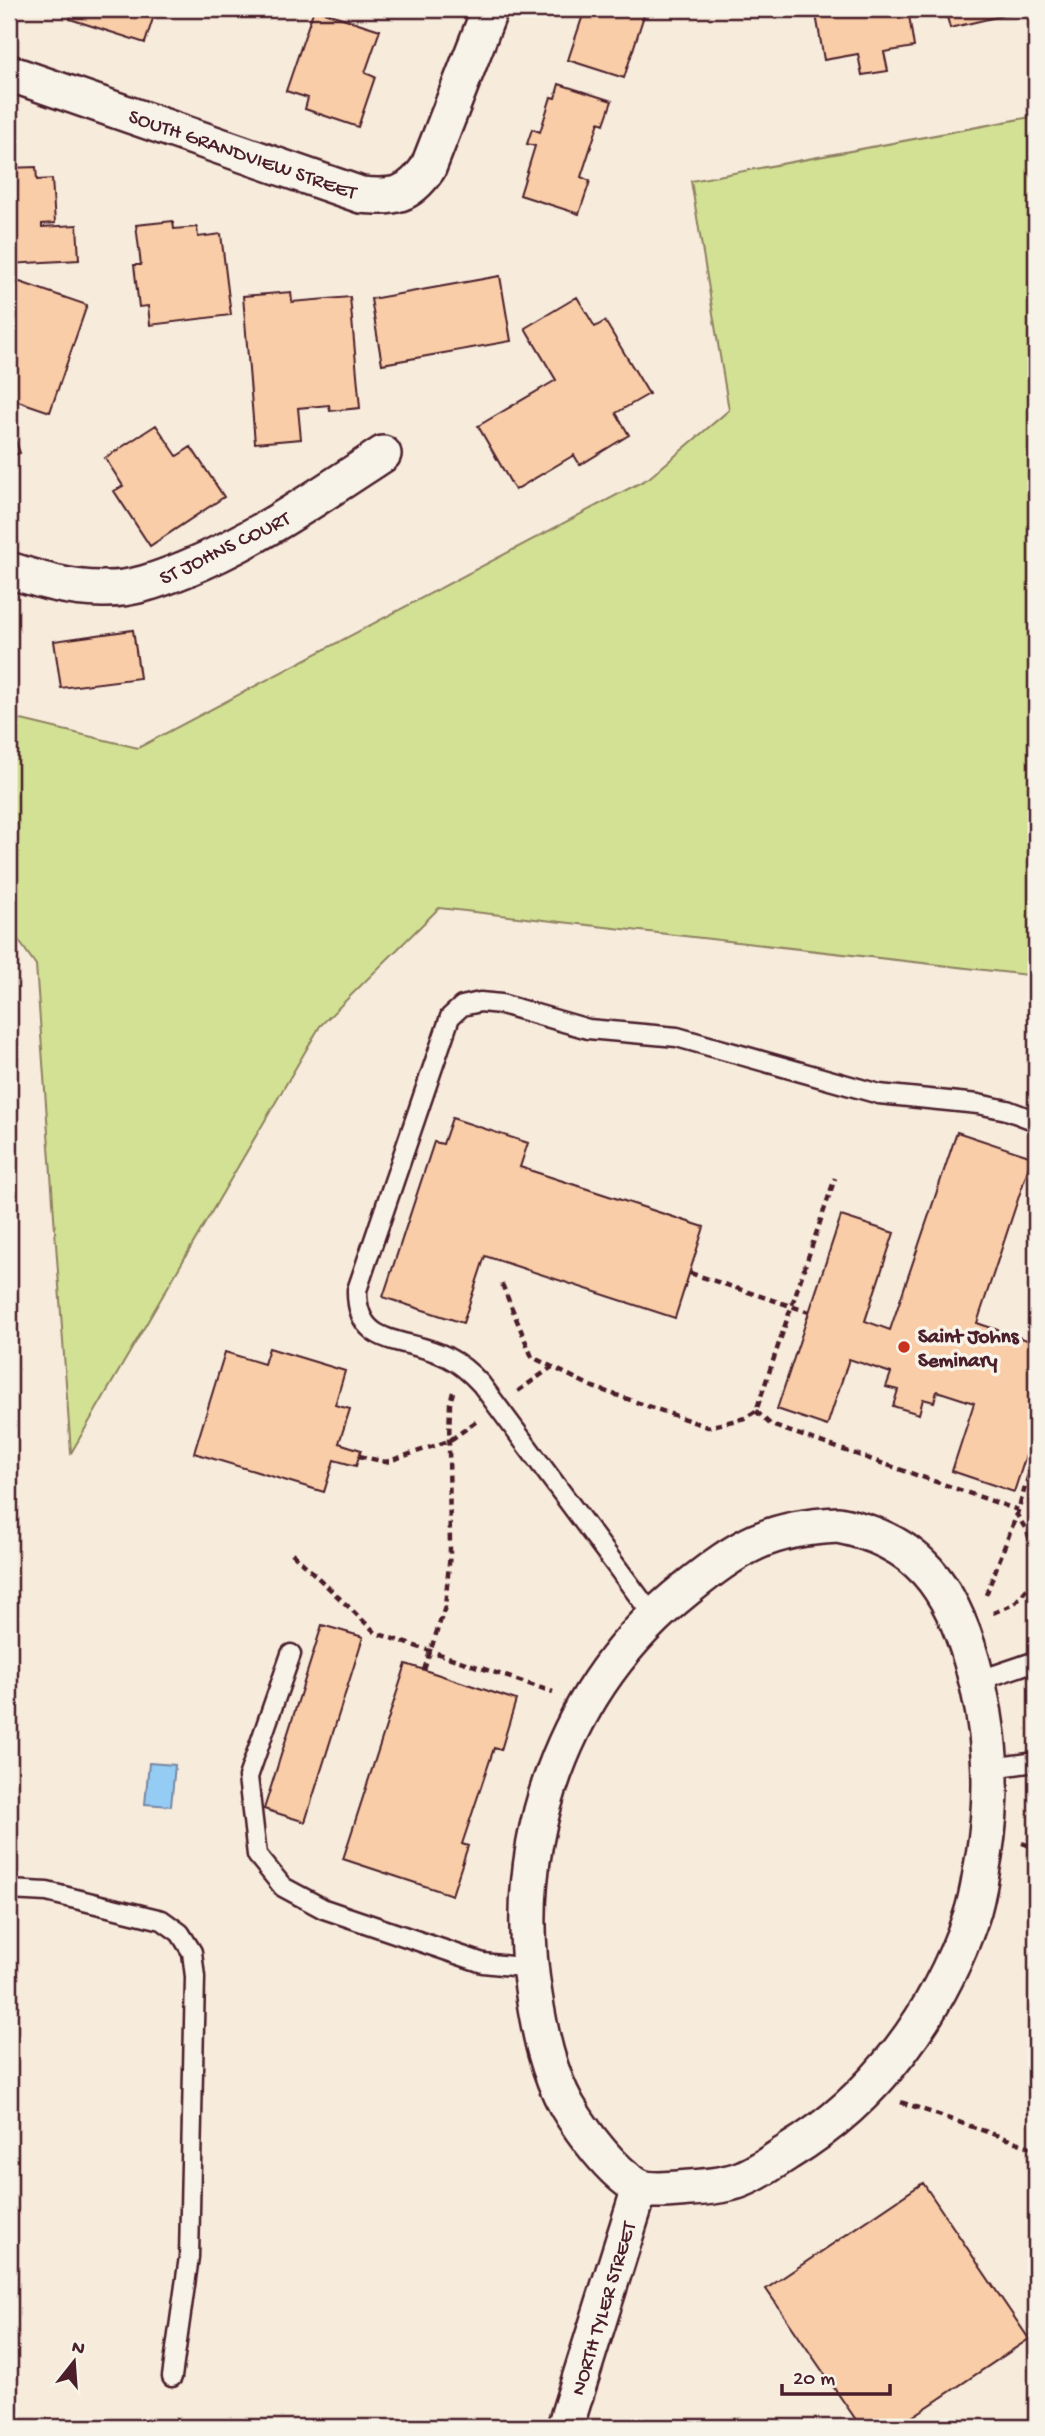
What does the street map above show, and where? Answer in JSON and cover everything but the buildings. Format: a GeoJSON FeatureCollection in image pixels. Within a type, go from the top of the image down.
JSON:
{"type":"FeatureCollection","features":[{"type":"Feature","properties":{"kind":"street","name":"SOUTH GRANDVIEW STREET"},"geometry":{"type":"LineString","coordinates":[[9,73],[361,195],[380,197],[402,193],[418,184],[428,168],[490,9]]}},
{"type":"Feature","properties":{"kind":"street","name":"ST JOHNS COURT"},"geometry":{"type":"LineString","coordinates":[[9,570],[61,586],[104,589],[148,584],[273,527],[383,454]]}},
{"type":"Feature","properties":{"kind":"street"},"geometry":{"type":"LineString","coordinates":[[838,1525],[855,1528],[908,1552],[923,1564],[944,1592],[968,1647],[978,1681],[987,1723],[991,1768],[989,1825],[971,1916],[952,1964],[925,2016],[874,2083],[834,2120],[805,2142],[743,2179],[704,2188],[640,2188],[605,2158],[580,2128],[561,2094],[540,2027],[530,1968],[528,1908],[532,1861],[546,1794],[569,1734],[598,1686],[622,1651],[654,1617],[721,1561],[753,1542],[804,1527],[838,1525]]}},
{"type":"Feature","properties":{"kind":"street","name":"NORTH TYLER STREET"},"geometry":{"type":"LineString","coordinates":[[565,2427],[640,2188]]}},
{"type":"Feature","properties":{"kind":"lane"},"geometry":{"type":"LineString","coordinates":[[654,1617],[498,1406],[466,1367],[446,1356],[374,1333],[364,1324],[356,1309],[357,1290],[450,1017],[462,1006],[480,1002],[501,1004],[588,1029],[677,1037],[879,1094],[978,1104],[1007,1110],[1036,1121]]}},
{"type":"Feature","properties":{"kind":"lane"},"geometry":{"type":"LineString","coordinates":[[291,1654],[248,1777],[257,1855],[283,1887],[324,1909],[483,1963],[530,1968]]}},
{"type":"Feature","properties":{"kind":"lane"},"geometry":{"type":"LineString","coordinates":[[978,1681],[1036,1661]]}},
{"type":"Feature","properties":{"kind":"lane"},"geometry":{"type":"LineString","coordinates":[[991,1768],[1036,1762]]}},
{"type":"Feature","properties":{"kind":"lane"},"geometry":{"type":"LineString","coordinates":[[9,1890],[47,1892],[162,1920],[180,1933],[192,1952],[195,1977],[189,2257],[172,2377]]}},
{"type":"Feature","properties":{"kind":"path"},"geometry":{"type":"LineString","coordinates":[[502,1284],[532,1357],[593,1387],[708,1427],[745,1418],[756,1411],[835,1178]]}},
{"type":"Feature","properties":{"kind":"path"},"geometry":{"type":"LineString","coordinates":[[690,1273],[809,1311]]}},
{"type":"Feature","properties":{"kind":"path"},"geometry":{"type":"LineString","coordinates":[[424,1670],[445,1606],[450,1553],[450,1403],[459,1364]]}},
{"type":"Feature","properties":{"kind":"path"},"geometry":{"type":"LineString","coordinates":[[359,1457],[386,1462],[449,1441],[552,1367]]}},
{"type":"Feature","properties":{"kind":"path"},"geometry":{"type":"LineString","coordinates":[[756,1411],[771,1426],[1017,1512],[1027,1531],[1036,1559],[1034,1582],[1014,1604],[995,1613],[987,1612]]}},
{"type":"Feature","properties":{"kind":"path"},"geometry":{"type":"LineString","coordinates":[[984,1599],[1017,1512],[1036,1451]]}},
{"type":"Feature","properties":{"kind":"path"},"geometry":{"type":"LineString","coordinates":[[292,1553],[376,1633],[558,1694]]}},
{"type":"Feature","properties":{"kind":"path"},"geometry":{"type":"LineString","coordinates":[[899,2102],[1036,2149]]}},
{"type":"Feature","properties":{"kind":"green space"},"geometry":{"type":"Polygon","coordinates":[[[1036,116],[1036,976],[439,908],[320,1026],[71,1453],[36,965],[9,927],[9,717],[138,748],[649,478],[729,410],[691,181],[1036,116]]]}},
{"type":"Feature","properties":{"kind":"water"},"geometry":{"type":"Polygon","coordinates":[[[149,1763],[175,1765],[171,1806],[145,1804],[149,1763]]]}},
{"type":"Feature","properties":{"kind":"place","name":"Saint Johns Seminary"},"geometry":{"type":"Point","coordinates":[904,1347]}}]}
